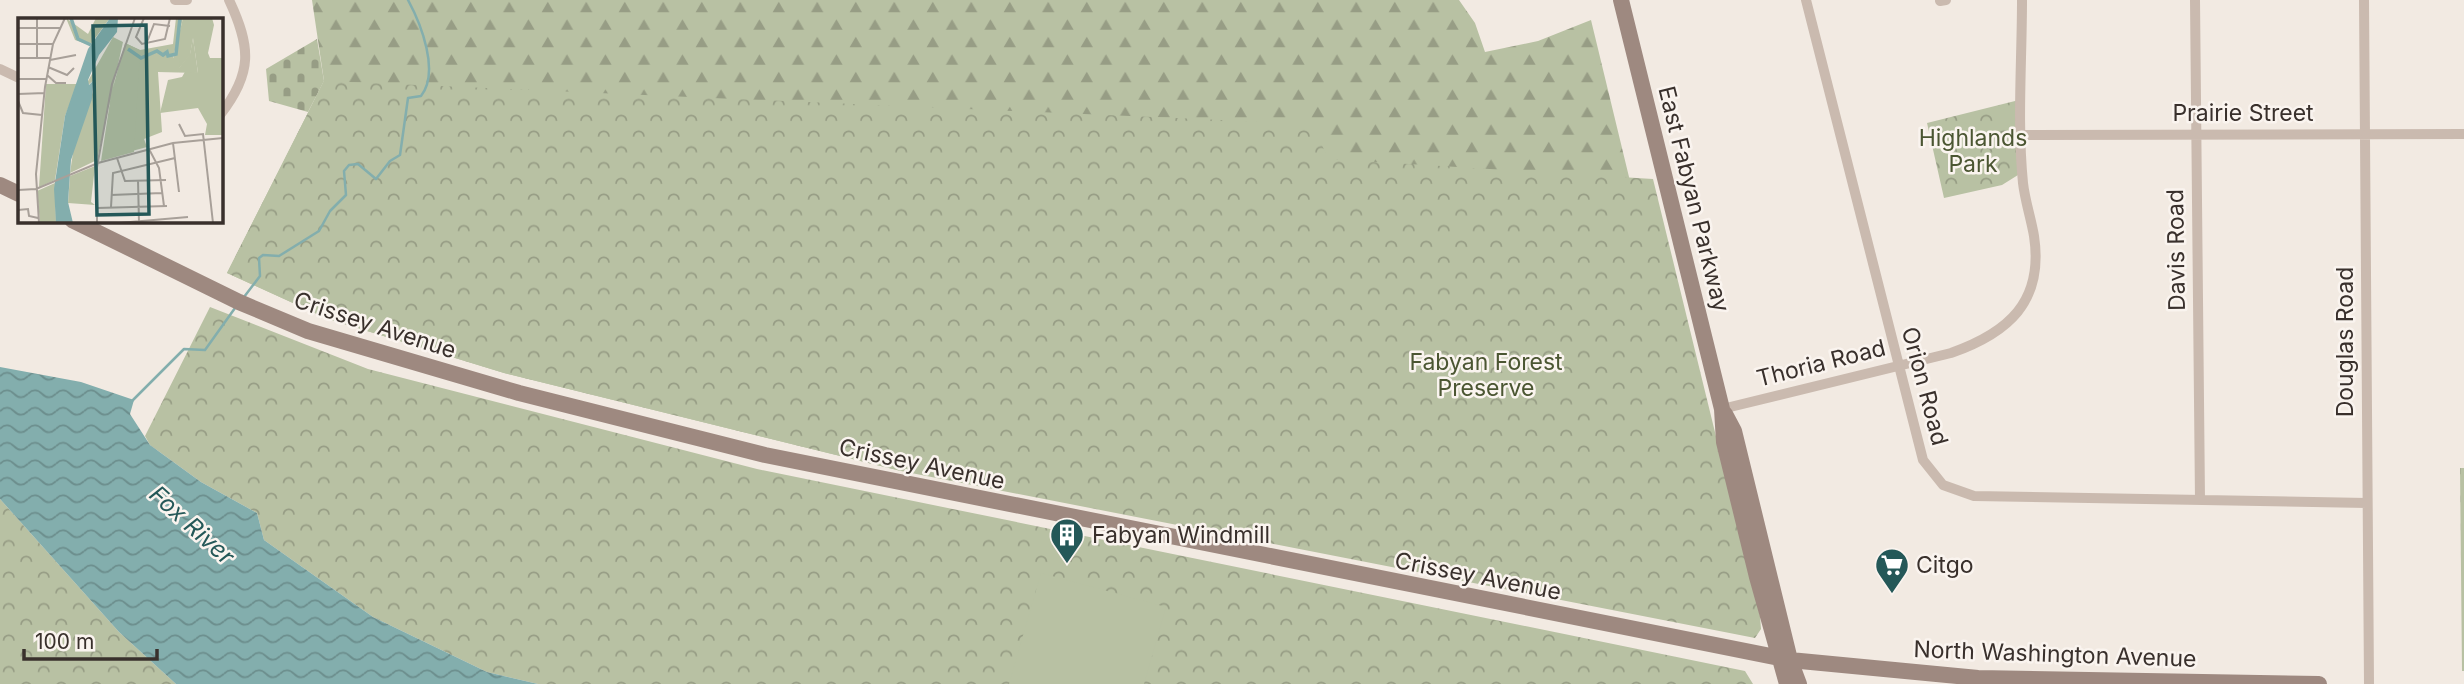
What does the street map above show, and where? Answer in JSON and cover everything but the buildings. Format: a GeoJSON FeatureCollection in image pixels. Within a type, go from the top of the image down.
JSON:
{"type":"FeatureCollection","features":[{"type":"Feature","properties":{"kind":"main road","name":"East Fabyan Parkway"},"geometry":{"type":"LineString","coordinates":[[1621,0],[1722,409],[1734,431],[1785,659]]}},
{"type":"Feature","properties":{"kind":"main road"},"geometry":{"type":"LineString","coordinates":[[0,185],[18,194]]}},
{"type":"Feature","properties":{"kind":"main road","name":"Crissey Avenue"},"geometry":{"type":"LineString","coordinates":[[76,222],[222,293],[308,331],[519,393],[765,455],[1785,659]]}},
{"type":"Feature","properties":{"kind":"main road"},"geometry":{"type":"LineString","coordinates":[[1785,659],[1787,684]]}},
{"type":"Feature","properties":{"kind":"main road"},"geometry":{"type":"LineString","coordinates":[[1785,659],[1800,684]]}},
{"type":"Feature","properties":{"kind":"main road","name":"North Washington Avenue"},"geometry":{"type":"LineString","coordinates":[[1785,659],[1978,678],[2319,684]]}},
{"type":"Feature","properties":{"kind":"street"},"geometry":{"type":"LineString","coordinates":[[175,0],[187,0]]}},
{"type":"Feature","properties":{"kind":"street"},"geometry":{"type":"LineString","coordinates":[[222,112],[239,90],[247,61],[243,38],[229,0]]}},
{"type":"Feature","properties":{"kind":"street","name":"Orion Road"},"geometry":{"type":"LineString","coordinates":[[1806,0],[1923,460],[1943,485],[1974,496],[2367,503]]}},
{"type":"Feature","properties":{"kind":"street","name":"Thoria Road"},"geometry":{"type":"LineString","coordinates":[[1722,409],[1898,366],[1983,342],[2006,327],[2026,301],[2036,259],[2023,184],[2022,0]]}},
{"type":"Feature","properties":{"kind":"street","name":"Davis Road"},"geometry":{"type":"LineString","coordinates":[[2195,0],[2200,499]]}},
{"type":"Feature","properties":{"kind":"street","name":"Douglas Road"},"geometry":{"type":"LineString","coordinates":[[2364,0],[2369,684]]}},
{"type":"Feature","properties":{"kind":"street"},"geometry":{"type":"LineString","coordinates":[[0,69],[18,78]]}},
{"type":"Feature","properties":{"kind":"street","name":"Prairie Street"},"geometry":{"type":"LineString","coordinates":[[2022,135],[2464,134]]}},
{"type":"Feature","properties":{"kind":"green space","name":"Fabyan Forest Preserve"},"geometry":{"type":"Polygon","coordinates":[[[312,0],[1459,0],[1475,23],[1485,52],[1538,41],[1591,20],[1637,210],[901,471],[504,373],[328,319],[227,273],[324,81],[312,0]]]}},
{"type":"Feature","properties":{"kind":"green space"},"geometry":{"type":"Polygon","coordinates":[[[317,39],[324,81],[308,112],[269,101],[266,69],[317,39]]]}},
{"type":"Feature","properties":{"kind":"green space","name":"Fabyan Forest Preserve"},"geometry":{"type":"Polygon","coordinates":[[[324,81],[1313,124],[1328,159],[1653,179],[1761,629],[1755,638],[901,471],[504,373],[328,319],[227,273],[324,81]]]}},
{"type":"Feature","properties":{"kind":"green space","name":"Highlands Park"},"geometry":{"type":"Polygon","coordinates":[[[2019,100],[2018,175],[2002,185],[1944,198],[1927,123],[2019,100]]]}},
{"type":"Feature","properties":{"kind":"green space"},"geometry":{"type":"Polygon","coordinates":[[[1962,122],[1968,124],[1968,136],[1962,138],[1956,136],[1954,130],[1956,124],[1962,122]]]}},
{"type":"Feature","properties":{"kind":"green space"},"geometry":{"type":"Polygon","coordinates":[[[210,307],[368,369],[757,469],[1745,671],[1753,684],[538,684],[487,672],[373,617],[264,540],[257,513],[201,482],[150,445],[145,436],[210,307]]]}},
{"type":"Feature","properties":{"kind":"green space"},"geometry":{"type":"Polygon","coordinates":[[[2460,468],[2464,468],[2464,671],[2462,671],[2460,468]]]}},
{"type":"Feature","properties":{"kind":"green space"},"geometry":{"type":"Polygon","coordinates":[[[0,499],[119,632],[176,684],[0,684],[0,499]]]}},
{"type":"Feature","properties":{"kind":"green space"},"geometry":{"type":"Polygon","coordinates":[[[1041,573],[1166,607],[1144,684],[1009,684],[1041,573]]]}},
{"type":"Feature","properties":{"kind":"water","name":"Fox River"},"geometry":{"type":"Polygon","coordinates":[[[0,367],[81,382],[134,400],[130,414],[150,445],[201,482],[257,513],[264,540],[373,617],[487,672],[538,684],[176,684],[119,632],[0,499],[0,367]]]}},
{"type":"Feature","properties":{"kind":"waterway"},"geometry":{"type":"LineString","coordinates":[[244,297],[260,276],[259,258],[263,255],[279,256],[319,231],[330,211],[346,195],[344,171],[349,165],[358,164],[376,179],[390,161],[400,155],[408,98],[421,96],[429,74],[423,35],[408,0]]}},
{"type":"Feature","properties":{"kind":"waterway"},"geometry":{"type":"LineString","coordinates":[[132,401],[184,349],[205,350],[235,308]]}},
{"type":"Feature","properties":{"kind":"place","name":"Fabyan Windmill"},"geometry":{"type":"Point","coordinates":[1067,565]}},
{"type":"Feature","properties":{"kind":"place","name":"Citgo"},"geometry":{"type":"Point","coordinates":[1892,595]}}]}
